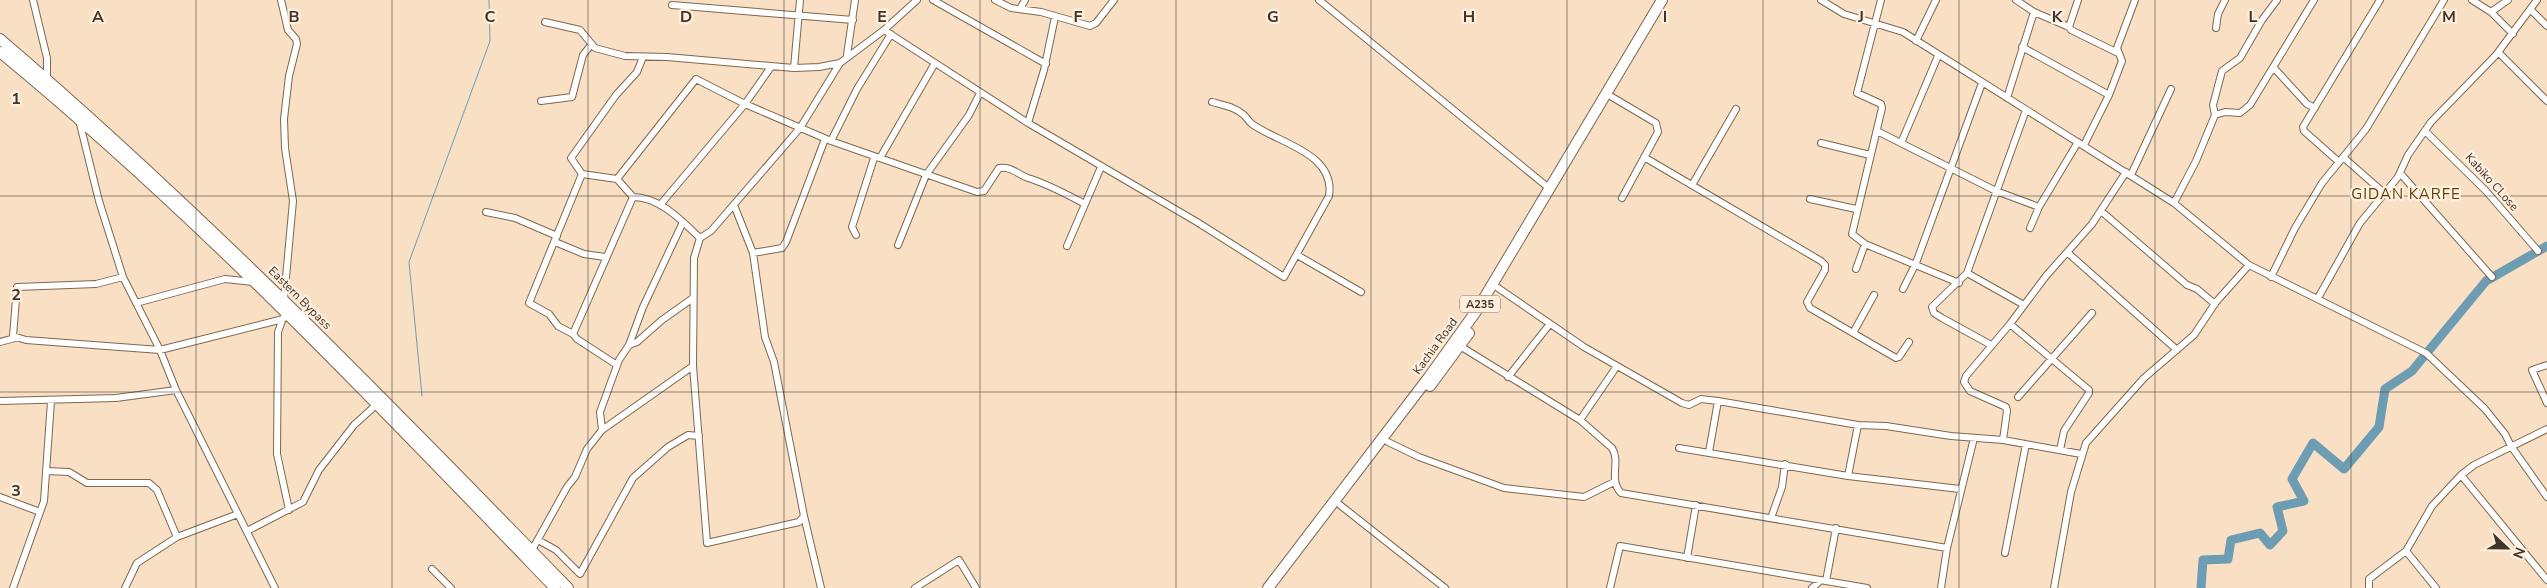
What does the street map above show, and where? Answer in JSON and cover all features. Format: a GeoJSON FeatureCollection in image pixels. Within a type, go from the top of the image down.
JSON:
{"type":"FeatureCollection","features":[{"type":"Feature","properties":{"kind":"highway","name":"Kachia Road"},"geometry":{"type":"LineString","coordinates":[[1277,588],[1314,534],[1458,337],[1550,189],[1662,0]]}},
{"type":"Feature","properties":{"kind":"highway","name":"Kachia Road"},"geometry":{"type":"LineString","coordinates":[[1268,588],[1340,506],[1460,346],[1498,288],[1669,0]]}},
{"type":"Feature","properties":{"kind":"highway","name":"Eastern Bypass"},"geometry":{"type":"LineString","coordinates":[[0,39],[116,141],[284,299],[568,588]]}},
{"type":"Feature","properties":{"kind":"highway","name":"Eastern Bypass"},"geometry":{"type":"LineString","coordinates":[[0,52],[79,118],[253,282],[376,406],[545,584],[555,588]]}},
{"type":"Feature","properties":{"kind":"street"},"geometry":{"type":"LineString","coordinates":[[33,0],[47,58],[47,80]]}},
{"type":"Feature","properties":{"kind":"street"},"geometry":{"type":"LineString","coordinates":[[281,0],[285,22],[297,44],[289,76],[284,119],[284,136],[293,201],[284,299]]}},
{"type":"Feature","properties":{"kind":"street"},"geometry":{"type":"LineString","coordinates":[[794,68],[800,0]]}},
{"type":"Feature","properties":{"kind":"street"},"geometry":{"type":"LineString","coordinates":[[847,55],[855,0]]}},
{"type":"Feature","properties":{"kind":"street"},"geometry":{"type":"LineString","coordinates":[[933,0],[1046,64]]}},
{"type":"Feature","properties":{"kind":"street"},"geometry":{"type":"LineString","coordinates":[[995,0],[1007,7],[1041,12],[1083,25],[1094,25],[1114,0]]}},
{"type":"Feature","properties":{"kind":"street"},"geometry":{"type":"LineString","coordinates":[[1020,9],[1025,0]]}},
{"type":"Feature","properties":{"kind":"street"},"geometry":{"type":"LineString","coordinates":[[1319,0],[1550,189]]}},
{"type":"Feature","properties":{"kind":"street"},"geometry":{"type":"LineString","coordinates":[[1821,0],[1844,14],[1898,30],[2081,143],[2174,203],[2248,265],[2426,353],[2485,409],[2505,434],[2510,446],[2547,497]]}},
{"type":"Feature","properties":{"kind":"street"},"geometry":{"type":"LineString","coordinates":[[1881,0],[1857,93],[1881,104],[1882,108],[1856,209],[1852,234],[1865,244],[1916,263],[1959,283]]}},
{"type":"Feature","properties":{"kind":"street"},"geometry":{"type":"LineString","coordinates":[[1916,41],[1936,0]]}},
{"type":"Feature","properties":{"kind":"street"},"geometry":{"type":"LineString","coordinates":[[2016,0],[2034,12],[2069,26],[2071,30],[2118,53]]}},
{"type":"Feature","properties":{"kind":"street"},"geometry":{"type":"LineString","coordinates":[[2069,26],[2078,0]]}},
{"type":"Feature","properties":{"kind":"street"},"geometry":{"type":"LineString","coordinates":[[2030,228],[2039,207],[2081,143],[2109,95],[2122,62],[2117,48],[2135,0]]}},
{"type":"Feature","properties":{"kind":"street"},"geometry":{"type":"LineString","coordinates":[[2216,28],[2218,14],[2225,0]]}},
{"type":"Feature","properties":{"kind":"street"},"geometry":{"type":"LineString","coordinates":[[2174,203],[2196,161],[2215,115],[2214,100],[2222,71],[2240,58],[2262,20],[2277,0]]}},
{"type":"Feature","properties":{"kind":"street"},"geometry":{"type":"LineString","coordinates":[[2215,115],[2219,112],[2240,113],[2245,110],[2274,68],[2314,0]]}},
{"type":"Feature","properties":{"kind":"street"},"geometry":{"type":"LineString","coordinates":[[2380,0],[2306,122],[2304,131],[2384,193]]}},
{"type":"Feature","properties":{"kind":"street"},"geometry":{"type":"LineString","coordinates":[[2271,277],[2306,208],[2341,159],[2366,129],[2444,0]]}},
{"type":"Feature","properties":{"kind":"street"},"geometry":{"type":"LineString","coordinates":[[2472,0],[2491,12],[2513,34]]}},
{"type":"Feature","properties":{"kind":"street"},"geometry":{"type":"LineString","coordinates":[[2491,12],[2508,0]]}},
{"type":"Feature","properties":{"kind":"street"},"geometry":{"type":"LineString","coordinates":[[2318,298],[2360,223],[2400,172],[2408,154],[2425,131],[2499,53],[2537,0]]}},
{"type":"Feature","properties":{"kind":"street"},"geometry":{"type":"LineString","coordinates":[[804,516],[799,522],[708,543],[701,487],[693,366],[694,258],[700,238],[711,231],[800,128],[840,63],[847,55],[884,30],[915,1]]}},
{"type":"Feature","properties":{"kind":"street"},"geometry":{"type":"LineString","coordinates":[[672,5],[853,20]]}},
{"type":"Feature","properties":{"kind":"street"},"geometry":{"type":"LineString","coordinates":[[2530,9],[2547,26]]}},
{"type":"Feature","properties":{"kind":"street"},"geometry":{"type":"LineString","coordinates":[[2007,98],[2034,12]]}},
{"type":"Feature","properties":{"kind":"street"},"geometry":{"type":"LineString","coordinates":[[1028,123],[1046,64],[1055,17]]}},
{"type":"Feature","properties":{"kind":"street"},"geometry":{"type":"LineString","coordinates":[[545,22],[580,30],[586,35],[591,46],[625,56],[667,57],[794,68],[820,67],[840,63]]}},
{"type":"Feature","properties":{"kind":"street"},"geometry":{"type":"LineString","coordinates":[[884,30],[1028,123],[1197,222],[1284,277],[1329,196],[1331,185],[1327,174],[1307,152],[1251,124],[1244,115],[1228,106],[1212,102]]}},
{"type":"Feature","properties":{"kind":"street"},"geometry":{"type":"LineString","coordinates":[[753,253],[782,248],[786,242],[828,140],[891,34]]}},
{"type":"Feature","properties":{"kind":"street"},"geometry":{"type":"LineString","coordinates":[[541,101],[572,97],[583,55],[591,46]]}},
{"type":"Feature","properties":{"kind":"street"},"geometry":{"type":"LineString","coordinates":[[2022,46],[2109,95]]}},
{"type":"Feature","properties":{"kind":"street"},"geometry":{"type":"LineString","coordinates":[[2499,53],[2547,101]]}},
{"type":"Feature","properties":{"kind":"street"},"geometry":{"type":"LineString","coordinates":[[1901,143],[1938,56]]}},
{"type":"Feature","properties":{"kind":"street"},"geometry":{"type":"LineString","coordinates":[[643,57],[637,72],[616,95],[571,158],[582,174],[617,179],[633,197],[644,197],[660,205],[683,222],[700,238]]}},
{"type":"Feature","properties":{"kind":"street"},"geometry":{"type":"LineString","coordinates":[[856,235],[852,227],[877,158],[935,63]]}},
{"type":"Feature","properties":{"kind":"street"},"geometry":{"type":"LineString","coordinates":[[660,205],[745,104],[771,67]]}},
{"type":"Feature","properties":{"kind":"street"},"geometry":{"type":"LineString","coordinates":[[2274,68],[2307,104],[2315,108]]}},
{"type":"Feature","properties":{"kind":"street"},"geometry":{"type":"LineString","coordinates":[[617,179],[696,79],[745,104],[828,140],[977,192],[984,191],[999,168],[1007,167],[1027,178],[1040,180],[1085,204]]}},
{"type":"Feature","properties":{"kind":"street"},"geometry":{"type":"LineString","coordinates":[[1903,289],[1916,263],[1982,83]]}},
{"type":"Feature","properties":{"kind":"street"},"geometry":{"type":"LineString","coordinates":[[2003,440],[2008,411],[2006,407],[1970,391],[1964,382],[1971,368],[2010,324],[2046,276],[2102,212],[2129,174],[2171,90]]}},
{"type":"Feature","properties":{"kind":"street"},"geometry":{"type":"LineString","coordinates":[[898,244],[926,175],[969,116],[980,93]]}},
{"type":"Feature","properties":{"kind":"street"},"geometry":{"type":"LineString","coordinates":[[1612,97],[1656,123],[1658,132],[1622,198]]}},
{"type":"Feature","properties":{"kind":"street"},"geometry":{"type":"LineString","coordinates":[[1692,185],[1736,109]]}},
{"type":"Feature","properties":{"kind":"street"},"geometry":{"type":"LineString","coordinates":[[1991,345],[1942,318],[1932,310],[1933,304],[1959,283],[1967,273],[2026,110]]}},
{"type":"Feature","properties":{"kind":"street"},"geometry":{"type":"LineString","coordinates":[[79,118],[99,201],[123,277],[160,350],[176,390],[274,588]]}},
{"type":"Feature","properties":{"kind":"street"},"geometry":{"type":"LineString","coordinates":[[1877,131],[1996,190],[2039,207]]}},
{"type":"Feature","properties":{"kind":"street","name":"Kabiko CLose"},"geometry":{"type":"LineString","coordinates":[[2425,131],[2486,191],[2538,251]]}},
{"type":"Feature","properties":{"kind":"street"},"geometry":{"type":"LineString","coordinates":[[1821,143],[1870,155]]}},
{"type":"Feature","properties":{"kind":"street"},"geometry":{"type":"LineString","coordinates":[[1644,157],[1821,261],[1825,265],[1825,270],[1807,306],[1896,358],[1899,357],[1909,342]]}},
{"type":"Feature","properties":{"kind":"street"},"geometry":{"type":"LineString","coordinates":[[1067,246],[1101,167]]}},
{"type":"Feature","properties":{"kind":"street"},"geometry":{"type":"LineString","coordinates":[[2400,172],[2492,277]]}},
{"type":"Feature","properties":{"kind":"street"},"geometry":{"type":"LineString","coordinates":[[582,174],[529,303],[550,314],[558,326],[573,334],[577,339],[617,365]]}},
{"type":"Feature","properties":{"kind":"street"},"geometry":{"type":"LineString","coordinates":[[573,334],[605,257],[633,197]]}},
{"type":"Feature","properties":{"kind":"street"},"geometry":{"type":"LineString","coordinates":[[1810,199],[1856,209]]}},
{"type":"Feature","properties":{"kind":"street"},"geometry":{"type":"LineString","coordinates":[[734,205],[753,253],[765,337],[774,362],[804,516],[821,588]]}},
{"type":"Feature","properties":{"kind":"street"},"geometry":{"type":"LineString","coordinates":[[486,212],[514,218],[584,254],[605,257]]}},
{"type":"Feature","properties":{"kind":"street"},"geometry":{"type":"LineString","coordinates":[[2102,212],[2187,285],[2198,289],[2215,304]]}},
{"type":"Feature","properties":{"kind":"street"},"geometry":{"type":"LineString","coordinates":[[602,430],[600,412],[617,365],[629,345],[643,307],[683,222]]}},
{"type":"Feature","properties":{"kind":"street"},"geometry":{"type":"LineString","coordinates":[[1856,269],[1865,244]]}},
{"type":"Feature","properties":{"kind":"street"},"geometry":{"type":"LineString","coordinates":[[2068,252],[2177,350]]}},
{"type":"Feature","properties":{"kind":"street"},"geometry":{"type":"LineString","coordinates":[[1297,255],[1361,292]]}},
{"type":"Feature","properties":{"kind":"street"},"geometry":{"type":"LineString","coordinates":[[2054,588],[2069,500],[2081,454],[2092,435],[2144,378],[2194,335],[2215,304],[2248,265]]}},
{"type":"Feature","properties":{"kind":"street"},"geometry":{"type":"LineString","coordinates":[[1967,273],[2024,305]]}},
{"type":"Feature","properties":{"kind":"street"},"geometry":{"type":"LineString","coordinates":[[15,338],[11,333],[17,287],[96,284],[123,277]]}},
{"type":"Feature","properties":{"kind":"street"},"geometry":{"type":"LineString","coordinates":[[136,303],[225,279],[253,282]]}},
{"type":"Feature","properties":{"kind":"street"},"geometry":{"type":"LineString","coordinates":[[1498,288],[1549,325],[1686,405],[1701,399],[1718,401],[1858,425],[2003,440],[2081,454]]}},
{"type":"Feature","properties":{"kind":"street"},"geometry":{"type":"LineString","coordinates":[[1853,333],[1874,296]]}},
{"type":"Feature","properties":{"kind":"street"},"geometry":{"type":"LineString","coordinates":[[629,345],[637,342],[662,320],[693,298]]}},
{"type":"Feature","properties":{"kind":"street"},"geometry":{"type":"LineString","coordinates":[[2018,397],[2092,314]]}},
{"type":"Feature","properties":{"kind":"street"},"geometry":{"type":"LineString","coordinates":[[0,342],[15,338],[160,350],[284,315]]}},
{"type":"Feature","properties":{"kind":"street"},"geometry":{"type":"LineString","coordinates":[[284,315],[278,332],[277,454],[289,510]]}},
{"type":"Feature","properties":{"kind":"street"},"geometry":{"type":"LineString","coordinates":[[2010,324],[2089,390],[2064,431],[2060,450]]}},
{"type":"Feature","properties":{"kind":"street"},"geometry":{"type":"LineString","coordinates":[[1508,377],[1549,325]]}},
{"type":"Feature","properties":{"kind":"street"},"geometry":{"type":"LineString","coordinates":[[1460,346],[1580,420],[1614,450],[1614,482],[1621,492],[1947,548]]}},
{"type":"Feature","properties":{"kind":"street"},"geometry":{"type":"LineString","coordinates":[[2547,365],[2532,370],[2547,402]]}},
{"type":"Feature","properties":{"kind":"street"},"geometry":{"type":"LineString","coordinates":[[532,550],[567,487],[575,477],[587,449],[602,430],[693,366]]}},
{"type":"Feature","properties":{"kind":"street"},"geometry":{"type":"LineString","coordinates":[[1580,420],[1617,366]]}},
{"type":"Feature","properties":{"kind":"street"},"geometry":{"type":"LineString","coordinates":[[0,401],[116,398],[176,390]]}},
{"type":"Feature","properties":{"kind":"street"},"geometry":{"type":"LineString","coordinates":[[13,588],[44,501],[51,401]]}},
{"type":"Feature","properties":{"kind":"street"},"geometry":{"type":"LineString","coordinates":[[1709,452],[1718,401]]}},
{"type":"Feature","properties":{"kind":"street"},"geometry":{"type":"LineString","coordinates":[[247,531],[303,502],[319,470],[354,425],[376,406]]}},
{"type":"Feature","properties":{"kind":"street"},"geometry":{"type":"LineString","coordinates":[[1848,476],[1858,425]]}},
{"type":"Feature","properties":{"kind":"street"},"geometry":{"type":"LineString","coordinates":[[2369,588],[2369,579],[2406,550],[2432,506],[2462,474],[2474,465],[2547,428]]}},
{"type":"Feature","properties":{"kind":"street"},"geometry":{"type":"LineString","coordinates":[[538,540],[556,550],[580,574],[633,478],[668,447],[688,435],[699,436]]}},
{"type":"Feature","properties":{"kind":"street"},"geometry":{"type":"LineString","coordinates":[[1941,588],[1947,548],[1974,438]]}},
{"type":"Feature","properties":{"kind":"street"},"geometry":{"type":"LineString","coordinates":[[1388,442],[1418,457],[1499,487],[1584,497],[1614,482]]}},
{"type":"Feature","properties":{"kind":"street"},"geometry":{"type":"LineString","coordinates":[[2005,553],[2026,444]]}},
{"type":"Feature","properties":{"kind":"street"},"geometry":{"type":"LineString","coordinates":[[1679,448],[1785,464],[1848,476],[1960,489]]}},
{"type":"Feature","properties":{"kind":"street"},"geometry":{"type":"LineString","coordinates":[[1772,518],[1782,487],[1785,464]]}},
{"type":"Feature","properties":{"kind":"street"},"geometry":{"type":"LineString","coordinates":[[46,471],[69,472],[87,483],[150,483],[157,490],[178,537]]}},
{"type":"Feature","properties":{"kind":"street"},"geometry":{"type":"LineString","coordinates":[[2462,474],[2547,580]]}},
{"type":"Feature","properties":{"kind":"street"},"geometry":{"type":"LineString","coordinates":[[0,497],[40,512]]}},
{"type":"Feature","properties":{"kind":"street"},"geometry":{"type":"LineString","coordinates":[[1687,558],[1696,504]]}},
{"type":"Feature","properties":{"kind":"street"},"geometry":{"type":"LineString","coordinates":[[1340,506],[1445,588]]}},
{"type":"Feature","properties":{"kind":"street"},"geometry":{"type":"LineString","coordinates":[[125,588],[137,563],[178,537],[238,514]]}},
{"type":"Feature","properties":{"kind":"street"},"geometry":{"type":"LineString","coordinates":[[1806,579],[1810,588],[1823,581],[1836,528]]}},
{"type":"Feature","properties":{"kind":"street"},"geometry":{"type":"LineString","coordinates":[[1610,588],[1620,546],[1867,588]]}},
{"type":"Feature","properties":{"kind":"street"},"geometry":{"type":"LineString","coordinates":[[2406,550],[2436,588]]}},
{"type":"Feature","properties":{"kind":"street"},"geometry":{"type":"LineString","coordinates":[[915,588],[959,560],[976,588]]}},
{"type":"Feature","properties":{"kind":"street"},"geometry":{"type":"LineString","coordinates":[[432,569],[451,588]]}},
{"type":"Feature","properties":{"kind":"waterway"},"geometry":{"type":"LineString","coordinates":[[422,396],[409,262],[490,41],[489,0]]}},
{"type":"Feature","properties":{"kind":"waterway"},"geometry":{"type":"LineString","coordinates":[[2201,588],[2203,560],[2228,559],[2231,540],[2260,533],[2270,545],[2283,531],[2277,507],[2304,501],[2292,479],[2313,443],[2344,469],[2379,427],[2385,389],[2412,371],[2486,281],[2547,246]]}},
{"type":"Feature","properties":{"kind":"district","name":"GIDAN KARFE"},"geometry":{"type":"Point","coordinates":[2406,194]}}]}
